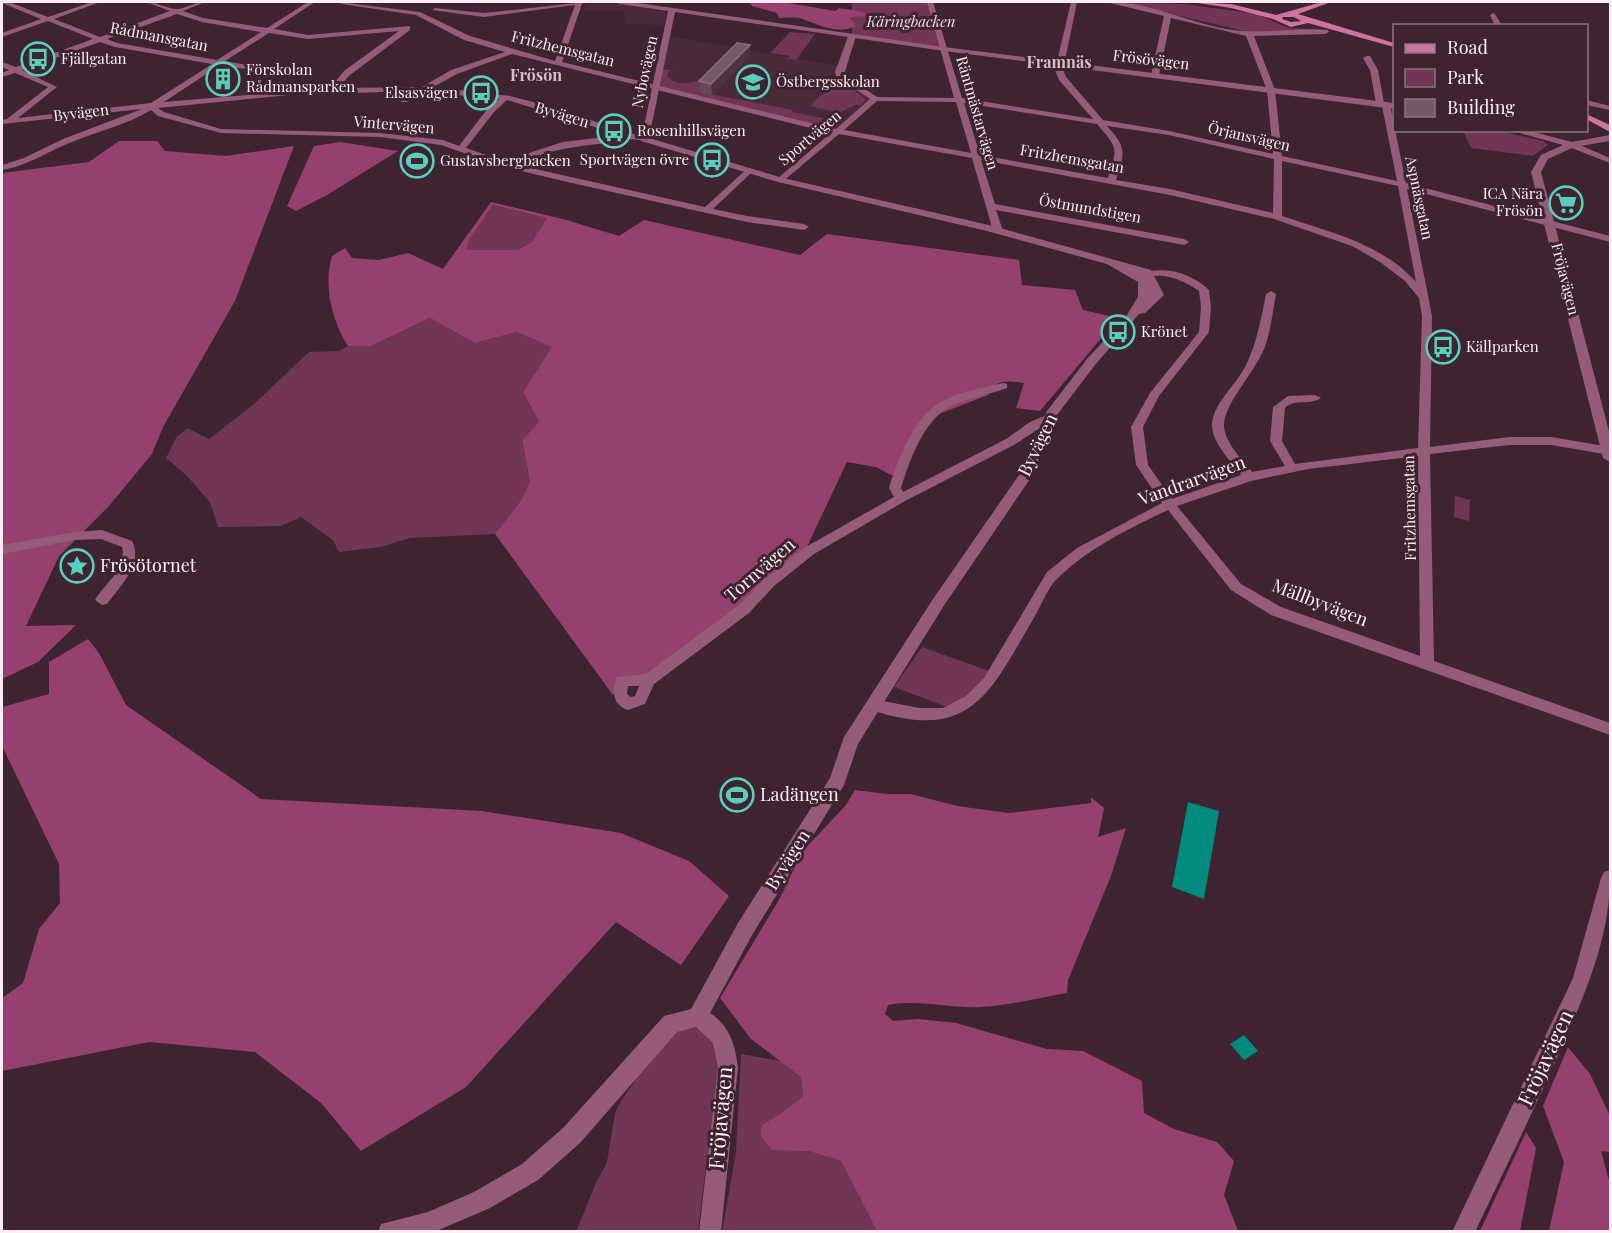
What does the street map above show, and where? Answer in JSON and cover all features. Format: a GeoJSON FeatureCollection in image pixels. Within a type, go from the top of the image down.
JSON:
{"type":"FeatureCollection","features":[{"type":"Feature","properties":{"kind":"main road"},"geometry":{"type":"LineString","coordinates":[[1195,2],[1303,18],[1328,30],[1393,45]]}},
{"type":"Feature","properties":{"kind":"main road"},"geometry":{"type":"LineString","coordinates":[[1303,18],[1328,2]]}},
{"type":"Feature","properties":{"kind":"main road"},"geometry":{"type":"LineString","coordinates":[[1588,116],[1610,127]]}},
{"type":"Feature","properties":{"kind":"street","name":"Rådmansgatan"},"geometry":{"type":"LineString","coordinates":[[4,2],[115,45],[280,73]]}},
{"type":"Feature","properties":{"kind":"street"},"geometry":{"type":"LineString","coordinates":[[2,35],[97,2]]}},
{"type":"Feature","properties":{"kind":"street"},"geometry":{"type":"LineString","coordinates":[[149,2],[202,20],[308,37],[407,28]]}},
{"type":"Feature","properties":{"kind":"street"},"geometry":{"type":"LineString","coordinates":[[2,75],[202,2]]}},
{"type":"Feature","properties":{"kind":"street"},"geometry":{"type":"LineString","coordinates":[[2,167],[29,161],[63,142],[112,126],[157,103],[312,2]]}},
{"type":"Feature","properties":{"kind":"street","name":"Fritzhemsgatan"},"geometry":{"type":"LineString","coordinates":[[342,2],[425,15],[467,38],[512,52],[838,133],[976,156],[1220,202],[1277,217],[1355,244],[1383,260],[1408,279],[1424,298],[1427,316],[1424,450],[1427,664]]}},
{"type":"Feature","properties":{"kind":"street"},"geometry":{"type":"LineString","coordinates":[[332,90],[342,78],[407,28],[446,2]]}},
{"type":"Feature","properties":{"kind":"street"},"geometry":{"type":"LineString","coordinates":[[435,10],[484,15],[580,2],[558,63]]}},
{"type":"Feature","properties":{"kind":"street","name":"Frösövägen"},"geometry":{"type":"LineString","coordinates":[[619,2],[944,49],[1387,105]]}},
{"type":"Feature","properties":{"kind":"street","name":"Räntmästarvägen"},"geometry":{"type":"LineString","coordinates":[[930,2],[998,231]]}},
{"type":"Feature","properties":{"kind":"street"},"geometry":{"type":"LineString","coordinates":[[1074,2],[1059,63],[1062,78],[1101,122],[1119,148],[1120,154],[1111,182]]}},
{"type":"Feature","properties":{"kind":"street"},"geometry":{"type":"LineString","coordinates":[[1109,2],[1145,8],[1249,33],[1328,30]]}},
{"type":"Feature","properties":{"kind":"street","name":"Nybovägen"},"geometry":{"type":"LineString","coordinates":[[644,140],[672,10]]}},
{"type":"Feature","properties":{"kind":"street"},"geometry":{"type":"LineString","coordinates":[[1155,75],[1168,15]]}},
{"type":"Feature","properties":{"kind":"street"},"geometry":{"type":"LineString","coordinates":[[1493,15],[1498,24]]}},
{"type":"Feature","properties":{"kind":"street"},"geometry":{"type":"LineString","coordinates":[[1249,33],[1271,90],[1278,157],[1277,217]]}},
{"type":"Feature","properties":{"kind":"street"},"geometry":{"type":"LineString","coordinates":[[852,36],[839,72],[840,76],[875,99]]}},
{"type":"Feature","properties":{"kind":"street"},"geometry":{"type":"LineString","coordinates":[[404,100],[454,72],[512,52]]}},
{"type":"Feature","properties":{"kind":"street","name":"Aspnäsgatan"},"geometry":{"type":"LineString","coordinates":[[1367,58],[1387,105],[1424,298]]}},
{"type":"Feature","properties":{"kind":"street"},"geometry":{"type":"LineString","coordinates":[[2,64],[53,87],[5,122]]}},
{"type":"Feature","properties":{"kind":"street","name":"Byvägen"},"geometry":{"type":"LineString","coordinates":[[5,122],[157,103],[332,90],[425,90],[505,98],[781,180],[1060,246],[1109,261],[1146,278],[1144,297],[1129,320],[1091,362],[1049,418],[1025,476],[938,603],[850,742],[838,780],[745,928],[697,1017]]}},
{"type":"Feature","properties":{"kind":"street"},"geometry":{"type":"LineString","coordinates":[[461,149],[492,110],[505,98]]}},
{"type":"Feature","properties":{"kind":"street","name":"Örjansvägen"},"geometry":{"type":"LineString","coordinates":[[875,99],[959,100],[1169,133],[1403,185],[1611,239]]}},
{"type":"Feature","properties":{"kind":"street","name":"Sportvägen"},"geometry":{"type":"LineString","coordinates":[[781,180],[875,99]]}},
{"type":"Feature","properties":{"kind":"street"},"geometry":{"type":"LineString","coordinates":[[1588,102],[1611,108]]}},
{"type":"Feature","properties":{"kind":"street","name":"Vintervägen"},"geometry":{"type":"LineString","coordinates":[[157,103],[154,110],[162,114],[221,130],[401,136],[443,143],[504,164],[707,210],[804,227]]}},
{"type":"Feature","properties":{"kind":"street","name":"Fröjavägen"},"geometry":{"type":"LineString","coordinates":[[1599,139],[1610,127]]}},
{"type":"Feature","properties":{"kind":"street"},"geometry":{"type":"LineString","coordinates":[[1521,132],[1572,145],[1611,161]]}},
{"type":"Feature","properties":{"kind":"street"},"geometry":{"type":"LineString","coordinates":[[504,164],[527,155],[572,143],[616,140],[629,135]]}},
{"type":"Feature","properties":{"kind":"street","name":"Fröjavägen"},"geometry":{"type":"LineString","coordinates":[[1610,453],[1536,172],[1545,157],[1572,145],[1611,138]]}},
{"type":"Feature","properties":{"kind":"street"},"geometry":{"type":"LineString","coordinates":[[707,210],[748,171]]}},
{"type":"Feature","properties":{"kind":"street","name":"Östmundstigen"},"geometry":{"type":"LineString","coordinates":[[990,206],[1184,242]]}},
{"type":"Feature","properties":{"kind":"street","name":"Mällbyvägen"},"geometry":{"type":"LineString","coordinates":[[1146,278],[1193,281],[1204,290],[1206,308],[1204,332],[1154,395],[1137,427],[1142,465],[1170,504],[1236,586],[1276,611],[1611,729]]}},
{"type":"Feature","properties":{"kind":"street"},"geometry":{"type":"LineString","coordinates":[[1249,477],[1220,437],[1218,425],[1221,411],[1247,372],[1261,344],[1272,294]]}},
{"type":"Feature","properties":{"kind":"street"},"geometry":{"type":"LineString","coordinates":[[901,498],[895,488],[898,475],[920,435],[938,409],[1003,386]]}},
{"type":"Feature","properties":{"kind":"street"},"geometry":{"type":"LineString","coordinates":[[1292,468],[1276,441],[1279,407],[1288,399],[1315,398]]}},
{"type":"Feature","properties":{"kind":"street","name":"Tornvägen"},"geometry":{"type":"LineString","coordinates":[[649,680],[744,609],[802,556],[901,498],[1010,442],[1034,425],[1049,418]]}},
{"type":"Feature","properties":{"kind":"street","name":"Vandrarvägen"},"geometry":{"type":"LineString","coordinates":[[873,705],[919,714],[945,714],[971,700],[989,682],[1052,574],[1082,551],[1170,504],[1249,477],[1292,468],[1424,450],[1509,441],[1551,441],[1610,453]]}},
{"type":"Feature","properties":{"kind":"street"},"geometry":{"type":"LineString","coordinates":[[2,550],[75,536],[102,534],[128,544],[131,550],[128,565],[102,600]]}},
{"type":"Feature","properties":{"kind":"street","name":"Fröjavägen"},"geometry":{"type":"LineString","coordinates":[[1463,1232],[1536,1082],[1582,980],[1611,878]]}},
{"type":"Feature","properties":{"kind":"street"},"geometry":{"type":"LineString","coordinates":[[388,1232],[428,1223],[482,1200],[530,1172],[572,1135],[671,1023],[697,1017]]}},
{"type":"Feature","properties":{"kind":"street","name":"Fröjavägen"},"geometry":{"type":"LineString","coordinates":[[697,1017],[711,1024],[720,1034],[725,1044],[728,1067],[710,1232]]}},
{"type":"Feature","properties":{"kind":"shaded area"},"geometry":{"type":"Polygon","coordinates":[[[589,2],[605,2],[666,12],[664,25],[625,24],[623,10],[582,11],[589,2]]]}},
{"type":"Feature","properties":{"kind":"shaded area"},"geometry":{"type":"Polygon","coordinates":[[[748,2],[783,2],[835,11],[839,8],[860,11],[866,14],[852,17],[856,26],[841,30],[799,18],[779,18],[777,13],[752,6],[748,2]]]}},
{"type":"Feature","properties":{"kind":"shaded area","name":"Östbergsskolan"},"geometry":{"type":"Polygon","coordinates":[[[667,36],[841,66],[839,72],[873,97],[838,133],[655,88],[667,36]]]}},
{"type":"Feature","properties":{"kind":"shaded area"},"geometry":{"type":"Polygon","coordinates":[[[119,141],[157,141],[165,151],[226,156],[294,146],[235,301],[163,427],[152,454],[109,506],[59,556],[26,626],[76,625],[38,662],[2,679],[2,173],[89,162],[119,141]]]}},
{"type":"Feature","properties":{"kind":"shaded area"},"geometry":{"type":"Polygon","coordinates":[[[340,142],[398,151],[327,195],[296,211],[287,206],[314,146],[340,142]]]}},
{"type":"Feature","properties":{"kind":"shaded area"},"geometry":{"type":"Polygon","coordinates":[[[491,202],[563,219],[619,236],[644,220],[800,255],[827,234],[1019,260],[1022,285],[1075,290],[1083,310],[1118,318],[1040,411],[1016,408],[1024,383],[999,383],[988,395],[936,415],[920,438],[901,477],[891,475],[876,467],[847,462],[805,551],[742,607],[647,676],[621,678],[613,695],[495,534],[522,499],[530,481],[522,440],[539,422],[523,392],[552,347],[517,332],[475,343],[430,318],[371,346],[348,346],[337,325],[329,291],[329,267],[332,256],[345,248],[352,258],[379,260],[408,253],[443,269],[491,202]],[[493,205],[468,242],[466,250],[517,250],[532,242],[547,218],[493,205]]]}},
{"type":"Feature","properties":{"kind":"shaded area"},"geometry":{"type":"Polygon","coordinates":[[[88,639],[99,653],[126,705],[261,799],[482,811],[621,833],[689,861],[729,896],[681,965],[616,922],[466,1087],[361,1151],[321,1103],[255,1052],[149,1042],[2,1071],[2,998],[23,983],[39,929],[60,903],[59,864],[2,746],[2,707],[49,694],[49,662],[88,639]]]}},
{"type":"Feature","properties":{"kind":"shaded area"},"geometry":{"type":"Polygon","coordinates":[[[855,790],[911,794],[957,806],[1009,813],[1091,803],[1091,797],[1104,808],[1098,837],[1126,828],[1111,876],[1068,980],[1067,993],[982,1007],[900,1003],[888,1005],[885,1014],[893,1021],[918,1019],[956,1023],[1047,1049],[1083,1051],[1142,1081],[1144,1113],[1174,1129],[1217,1142],[1234,1161],[1224,1195],[1238,1231],[877,1231],[841,1161],[808,1151],[772,1150],[761,1136],[762,1125],[803,1096],[801,1077],[751,1039],[720,998],[780,898],[802,852],[846,805],[855,790]]]}},
{"type":"Feature","properties":{"kind":"shaded area"},"geometry":{"type":"Polygon","coordinates":[[[1188,802],[1219,811],[1204,899],[1172,887],[1188,802]]]}},
{"type":"Feature","properties":{"kind":"shaded area"},"geometry":{"type":"Polygon","coordinates":[[[1244,1035],[1258,1051],[1244,1060],[1230,1044],[1244,1035]]]}},
{"type":"Feature","properties":{"kind":"shaded area"},"geometry":{"type":"Polygon","coordinates":[[[1568,1047],[1590,1074],[1610,1116],[1610,1152],[1601,1151],[1610,1184],[1610,1231],[1549,1231],[1564,1162],[1543,1106],[1568,1047]]]}},
{"type":"Feature","properties":{"kind":"shaded area"},"geometry":{"type":"Polygon","coordinates":[[[1526,1132],[1536,1148],[1520,1231],[1480,1231],[1526,1132]]]}},
{"type":"Feature","properties":{"kind":"green space","name":"Käringbacken"},"geometry":{"type":"Polygon","coordinates":[[[852,2],[928,2],[942,47],[852,35],[852,2]]]}},
{"type":"Feature","properties":{"kind":"green space"},"geometry":{"type":"Polygon","coordinates":[[[1119,2],[1184,4],[1256,14],[1289,28],[1331,30],[1249,32],[1119,2]]]}},
{"type":"Feature","properties":{"kind":"green space"},"geometry":{"type":"Polygon","coordinates":[[[790,32],[815,34],[796,60],[788,59],[790,56],[770,53],[790,32]]]}},
{"type":"Feature","properties":{"kind":"green space"},"geometry":{"type":"Polygon","coordinates":[[[663,69],[675,71],[670,71],[667,75],[673,81],[687,83],[701,80],[703,88],[700,92],[837,121],[842,116],[846,117],[831,128],[660,86],[663,69]]]}},
{"type":"Feature","properties":{"kind":"green space"},"geometry":{"type":"Polygon","coordinates":[[[842,80],[866,100],[861,105],[855,105],[839,113],[810,106],[830,87],[842,80]]]}},
{"type":"Feature","properties":{"kind":"green space"},"geometry":{"type":"Polygon","coordinates":[[[1463,132],[1504,132],[1543,141],[1548,145],[1533,156],[1471,148],[1463,132]]]}},
{"type":"Feature","properties":{"kind":"green space"},"geometry":{"type":"Polygon","coordinates":[[[493,205],[548,218],[532,242],[517,250],[465,250],[493,205]]]}},
{"type":"Feature","properties":{"kind":"green space"},"geometry":{"type":"Polygon","coordinates":[[[430,318],[475,343],[517,332],[553,347],[523,392],[539,422],[522,440],[530,481],[522,499],[495,534],[410,538],[380,547],[339,552],[333,540],[301,517],[281,526],[218,527],[210,502],[186,475],[166,458],[176,438],[187,428],[209,439],[253,405],[309,352],[339,351],[348,346],[371,346],[430,318]]]}},
{"type":"Feature","properties":{"kind":"green space"},"geometry":{"type":"Polygon","coordinates":[[[1455,496],[1470,500],[1469,521],[1454,517],[1455,496]]]}},
{"type":"Feature","properties":{"kind":"green space"},"geometry":{"type":"Polygon","coordinates":[[[922,647],[989,671],[973,693],[947,707],[894,687],[922,647]]]}},
{"type":"Feature","properties":{"kind":"green space"},"geometry":{"type":"Polygon","coordinates":[[[699,1028],[716,1044],[719,1062],[698,1231],[576,1232],[607,1162],[615,1113],[621,1101],[659,1046],[679,1030],[699,1028]]]}},
{"type":"Feature","properties":{"kind":"green space"},"geometry":{"type":"Polygon","coordinates":[[[741,1054],[780,1061],[801,1073],[803,1096],[762,1125],[808,1151],[841,1161],[877,1231],[722,1232],[736,1152],[741,1054]]]}},
{"type":"Feature","properties":{"kind":"building"},"geometry":{"type":"Polygon","coordinates":[[[737,43],[750,45],[711,84],[699,81],[737,43]]]}},
{"type":"Feature","properties":{"kind":"place","name":"Fjällgatan"},"geometry":{"type":"Point","coordinates":[38,59]}},
{"type":"Feature","properties":{"kind":"place","name":"Förskolan Rådmansparken"},"geometry":{"type":"Point","coordinates":[223,79]}},
{"type":"Feature","properties":{"kind":"place","name":"Östbergsskolan"},"geometry":{"type":"Point","coordinates":[753,82]}},
{"type":"Feature","properties":{"kind":"place","name":"Elsasvägen"},"geometry":{"type":"Point","coordinates":[481,93]}},
{"type":"Feature","properties":{"kind":"place","name":"Rosenhillsvägen"},"geometry":{"type":"Point","coordinates":[614,131]}},
{"type":"Feature","properties":{"kind":"place","name":"Sportvägen övre"},"geometry":{"type":"Point","coordinates":[712,160]}},
{"type":"Feature","properties":{"kind":"place","name":"Gustavsbergbacken"},"geometry":{"type":"Point","coordinates":[417,161]}},
{"type":"Feature","properties":{"kind":"place","name":"ICA Nära Frösön"},"geometry":{"type":"Point","coordinates":[1566,203]}},
{"type":"Feature","properties":{"kind":"place","name":"Krönet"},"geometry":{"type":"Point","coordinates":[1118,332]}},
{"type":"Feature","properties":{"kind":"place","name":"Källparken"},"geometry":{"type":"Point","coordinates":[1443,347]}},
{"type":"Feature","properties":{"kind":"place","name":"Frösötornet"},"geometry":{"type":"Point","coordinates":[77,566]}},
{"type":"Feature","properties":{"kind":"place","name":"Ladängen"},"geometry":{"type":"Point","coordinates":[737,795]}},
{"type":"Feature","properties":{"kind":"district","name":"Framnäs"},"geometry":{"type":"Point","coordinates":[1059,62]}},
{"type":"Feature","properties":{"kind":"district","name":"Frösön"},"geometry":{"type":"Point","coordinates":[536,75]}}]}
